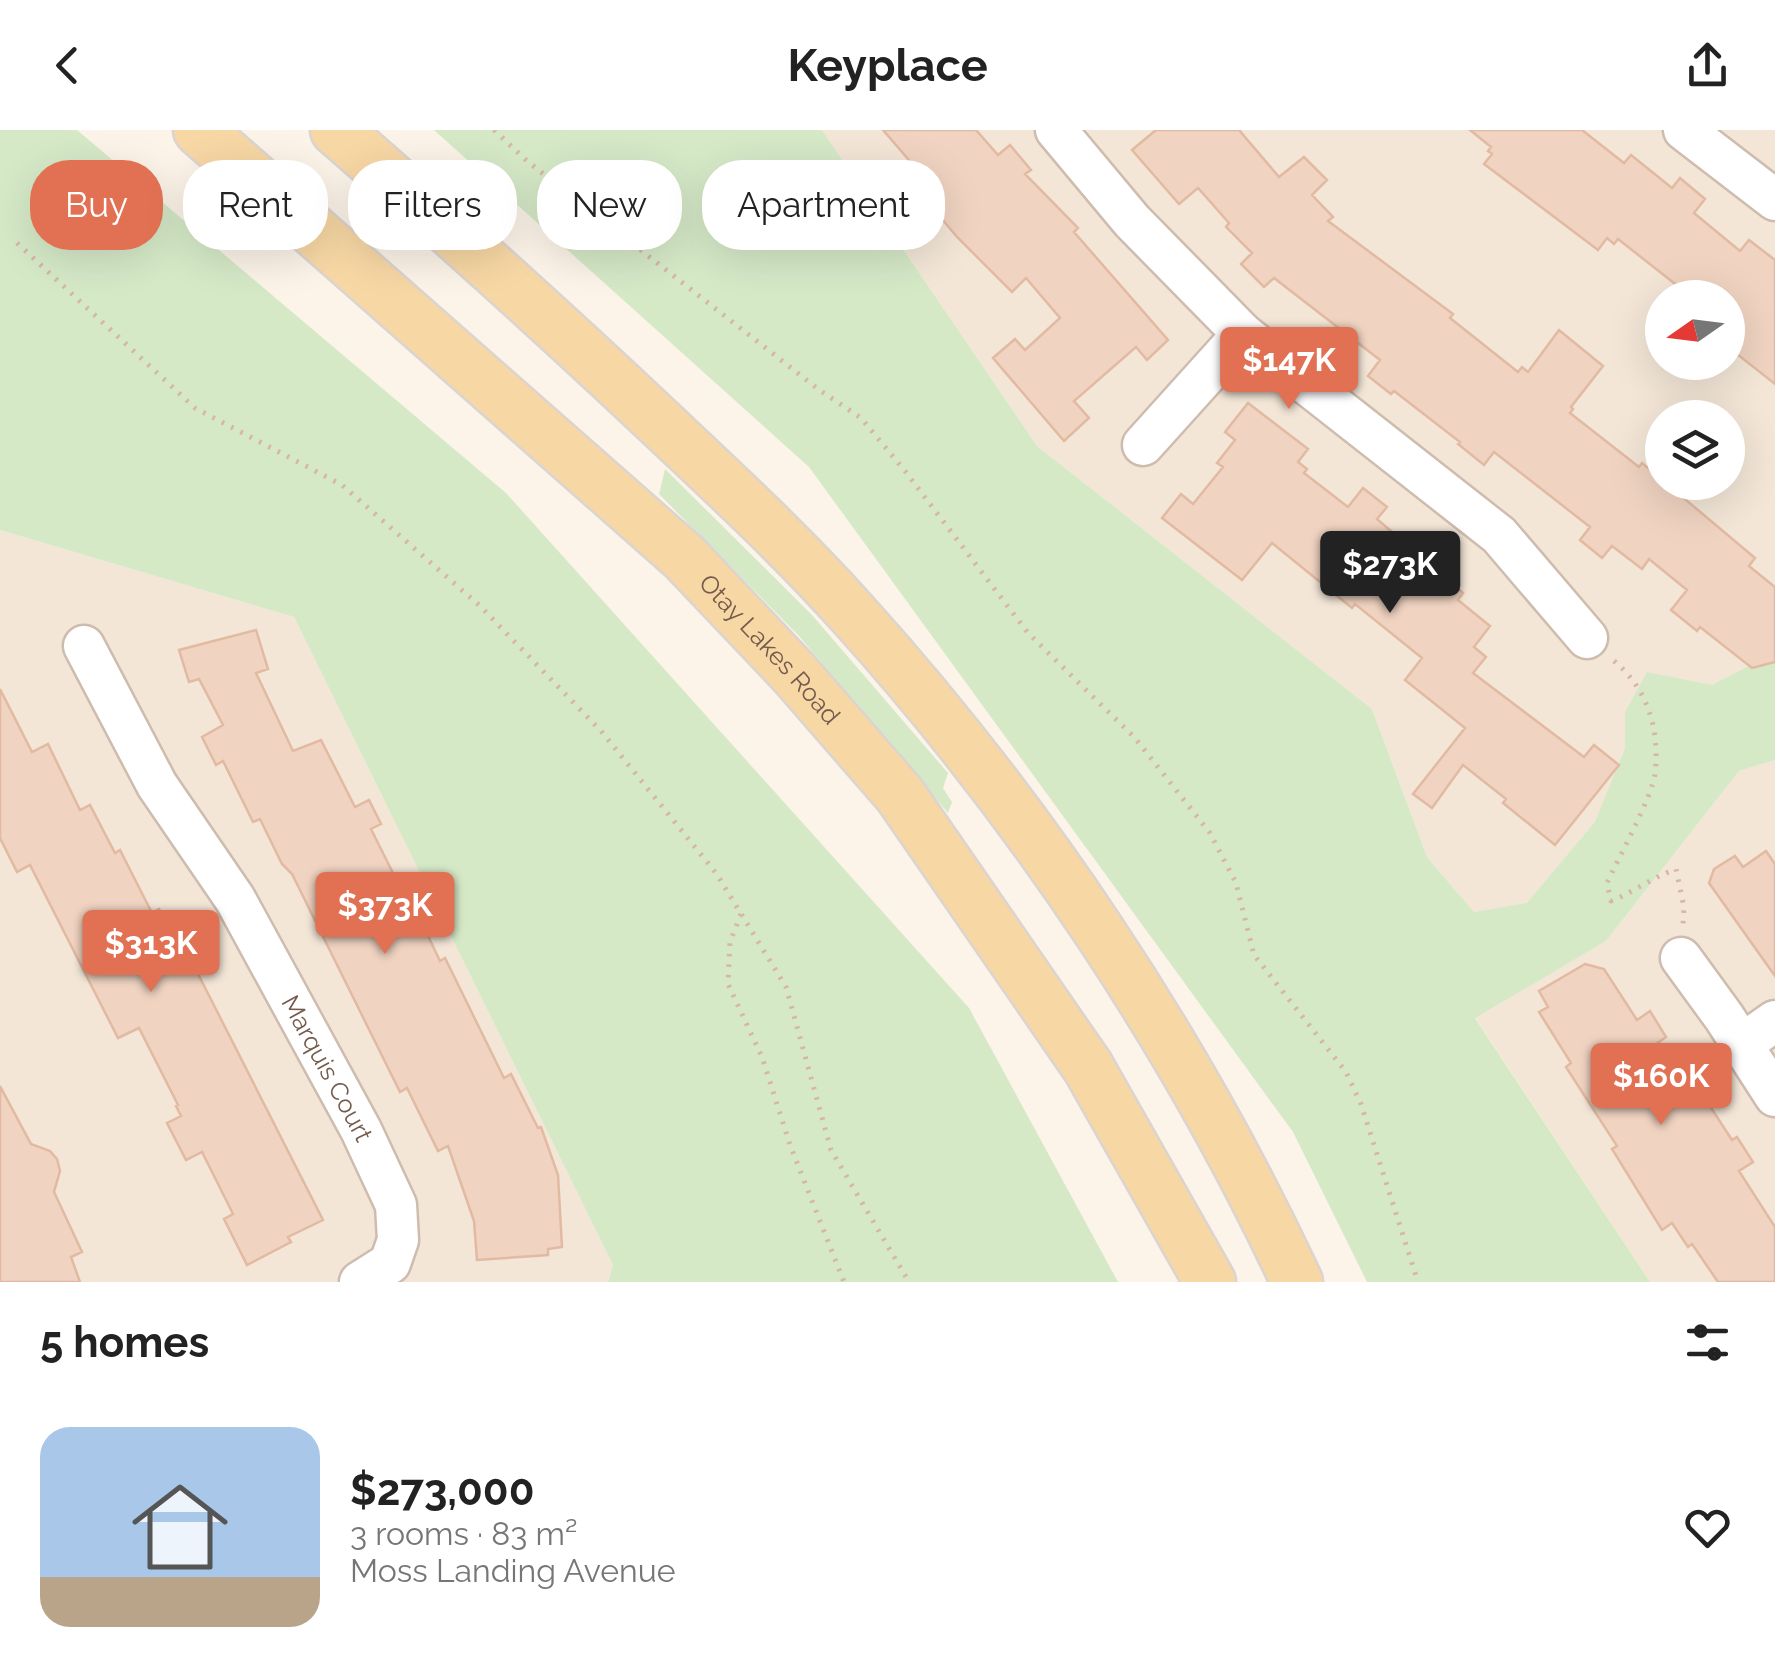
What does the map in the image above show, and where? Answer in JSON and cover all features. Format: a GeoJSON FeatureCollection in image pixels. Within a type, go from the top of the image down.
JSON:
{"type":"FeatureCollection","features":[{"type":"Feature","properties":{"kind":"main road","name":"Otay Lakes Road"},"geometry":{"type":"LineString","coordinates":[[199,130],[684,557],[818,700],[900,795],[1088,1067],[1210,1282]]}},
{"type":"Feature","properties":{"kind":"main road"},"geometry":{"type":"LineString","coordinates":[[336,130],[512,284],[740,498],[852,613],[994,784],[1114,954],[1170,1044],[1297,1282]]}},
{"type":"Feature","properties":{"kind":"street"},"geometry":{"type":"LineString","coordinates":[[1056,130],[1132,221],[1243,334],[1500,535],[1587,638]]}},
{"type":"Feature","properties":{"kind":"street"},"geometry":{"type":"LineString","coordinates":[[1684,130],[1775,200]]}},
{"type":"Feature","properties":{"kind":"street"},"geometry":{"type":"LineString","coordinates":[[1143,445],[1243,334]]}},
{"type":"Feature","properties":{"kind":"street","name":"Marquis Court"},"geometry":{"type":"LineString","coordinates":[[84,646],[158,785],[234,899],[360,1130],[396,1205],[398,1240],[390,1263],[360,1282]]}},
{"type":"Feature","properties":{"kind":"street"},"geometry":{"type":"LineString","coordinates":[[1681,958],[1775,1096]]}},
{"type":"Feature","properties":{"kind":"street"},"geometry":{"type":"LineString","coordinates":[[1742,1044],[1775,1021]]}},
{"type":"Feature","properties":{"kind":"path"},"geometry":{"type":"LineString","coordinates":[[494,130],[527,162],[818,389],[861,418],[906,471],[1028,633],[1135,738],[1210,833],[1236,883],[1254,955],[1346,1072],[1361,1104],[1418,1282]]}},
{"type":"Feature","properties":{"kind":"path"},"geometry":{"type":"LineString","coordinates":[[17,242],[194,408],[342,485],[480,606],[601,731],[716,873],[786,987],[831,1150],[909,1282]]}},
{"type":"Feature","properties":{"kind":"path"},"geometry":{"type":"LineString","coordinates":[[1587,638],[1634,677],[1648,702],[1653,733],[1655,777],[1606,883],[1611,900],[1629,894],[1650,878],[1676,869],[1684,907],[1681,958]]}},
{"type":"Feature","properties":{"kind":"path"},"geometry":{"type":"LineString","coordinates":[[741,914],[730,942],[728,984],[762,1057],[790,1145],[844,1282]]}},
{"type":"Feature","properties":{"kind":"shaded area"},"geometry":{"type":"Polygon","coordinates":[[[822,130],[1775,130],[1775,652],[1712,685],[1625,712],[1625,748],[1596,822],[1527,904],[1474,912],[1427,857],[1372,709],[1037,446],[904,250],[945,250],[945,160],[842,160],[822,130]]]}},
{"type":"Feature","properties":{"kind":"shaded area"},"geometry":{"type":"Polygon","coordinates":[[[0,530],[294,617],[613,1265],[608,1282],[0,1282],[0,530]]]}},
{"type":"Feature","properties":{"kind":"shaded area"},"geometry":{"type":"Polygon","coordinates":[[[1775,760],[1775,1282],[1650,1282],[1475,1017],[1606,941],[1739,771],[1775,760]]]}},
{"type":"Feature","properties":{"kind":"green space"},"geometry":{"type":"Polygon","coordinates":[[[0,130],[77,130],[112,160],[30,160],[30,250],[163,250],[163,203],[183,220],[183,250],[219,250],[506,493],[969,1008],[1118,1282],[608,1282],[613,1265],[294,617],[0,530],[0,130]]]}},
{"type":"Feature","properties":{"kind":"green space"},"geometry":{"type":"Polygon","coordinates":[[[434,130],[822,130],[842,160],[702,160],[702,250],[904,250],[1037,446],[1372,709],[1427,857],[1474,912],[1527,903],[1595,822],[1625,748],[1625,712],[1647,672],[1712,685],[1775,652],[1775,760],[1739,771],[1606,941],[1475,1018],[1650,1282],[1367,1282],[1293,1132],[809,467],[568,250],[682,250],[682,160],[537,160],[537,223],[517,205],[517,160],[467,160],[434,130]]]}},
{"type":"Feature","properties":{"kind":"green space"},"geometry":{"type":"Polygon","coordinates":[[[665,469],[812,615],[948,773],[943,788],[952,802],[948,813],[799,636],[659,494],[665,469]]]}},
{"type":"Feature","properties":{"kind":"building"},"geometry":{"type":"Polygon","coordinates":[[[883,130],[976,130],[998,155],[1010,145],[1031,170],[1025,174],[1078,228],[1074,232],[1168,340],[1147,360],[1136,347],[1074,401],[1089,418],[1064,441],[993,358],[1015,339],[1025,350],[1060,318],[1026,278],[1012,292],[945,223],[945,160],[909,160],[883,130]]]}},
{"type":"Feature","properties":{"kind":"building"},"geometry":{"type":"Polygon","coordinates":[[[1156,130],[1239,130],[1279,177],[1304,157],[1327,180],[1312,195],[1333,217],[1328,221],[1453,314],[1450,318],[1518,372],[1522,367],[1528,372],[1559,330],[1603,366],[1570,413],[1639,467],[1642,463],[1645,466],[1645,500],[1686,500],[1755,558],[1749,566],[1775,587],[1775,662],[1752,668],[1700,627],[1697,631],[1671,610],[1687,590],[1649,559],[1642,569],[1612,546],[1602,558],[1580,540],[1590,527],[1494,452],[1484,465],[1394,391],[1391,394],[1368,376],[1380,360],[1274,278],[1264,287],[1241,264],[1252,253],[1226,227],[1229,223],[1198,188],[1179,204],[1132,150],[1156,130]]]}},
{"type":"Feature","properties":{"kind":"building"},"geometry":{"type":"Polygon","coordinates":[[[1470,130],[1582,130],[1624,163],[1631,155],[1672,188],[1680,178],[1705,199],[1694,213],[1740,251],[1749,240],[1775,260],[1775,384],[1745,360],[1745,280],[1670,280],[1618,239],[1614,244],[1607,238],[1598,250],[1484,164],[1492,154],[1488,151],[1491,147],[1470,130]]]}},
{"type":"Feature","properties":{"kind":"building"},"geometry":{"type":"Polygon","coordinates":[[[1248,403],[1308,449],[1298,462],[1307,469],[1304,473],[1348,507],[1363,488],[1387,507],[1377,519],[1463,593],[1458,600],[1490,626],[1474,647],[1486,657],[1473,673],[1584,757],[1594,745],[1619,765],[1555,845],[1463,765],[1432,808],[1413,794],[1465,728],[1405,680],[1422,658],[1272,543],[1242,580],[1162,518],[1181,494],[1193,504],[1223,467],[1217,463],[1235,440],[1225,432],[1248,403]]]}},
{"type":"Feature","properties":{"kind":"building"},"geometry":{"type":"Polygon","coordinates":[[[256,630],[268,669],[256,673],[293,751],[321,740],[355,807],[369,800],[381,824],[371,829],[407,901],[411,900],[440,961],[445,958],[504,1078],[511,1074],[538,1128],[541,1127],[558,1175],[562,1247],[548,1249],[548,1255],[477,1260],[474,1221],[448,1146],[438,1151],[407,1088],[400,1092],[292,874],[282,864],[260,819],[253,822],[223,761],[216,765],[202,737],[223,725],[199,679],[189,682],[179,650],[256,630]]]}},
{"type":"Feature","properties":{"kind":"building"},"geometry":{"type":"Polygon","coordinates":[[[0,689],[32,752],[48,744],[80,810],[90,805],[115,853],[120,850],[152,913],[159,909],[189,969],[194,966],[323,1220],[288,1237],[291,1242],[247,1265],[224,1219],[233,1214],[202,1152],[186,1160],[167,1123],[181,1116],[178,1105],[139,1028],[118,1038],[30,865],[17,872],[0,838],[0,689]]]}},
{"type":"Feature","properties":{"kind":"building"},"geometry":{"type":"Polygon","coordinates":[[[1766,851],[1775,864],[1775,976],[1709,883],[1714,869],[1735,856],[1743,867],[1766,851]]]}},
{"type":"Feature","properties":{"kind":"building"},"geometry":{"type":"Polygon","coordinates":[[[1585,964],[1604,969],[1637,1020],[1650,1011],[1666,1037],[1656,1044],[1696,1107],[1706,1100],[1732,1140],[1737,1137],[1753,1162],[1739,1171],[1775,1227],[1775,1282],[1718,1282],[1672,1223],[1662,1230],[1612,1149],[1617,1146],[1566,1067],[1571,1063],[1539,1012],[1548,1007],[1539,991],[1585,964]]]}},
{"type":"Feature","properties":{"kind":"building"},"geometry":{"type":"Polygon","coordinates":[[[0,1086],[31,1144],[50,1151],[57,1159],[60,1171],[54,1192],[82,1252],[71,1257],[80,1282],[0,1282],[0,1086]]]}}]}
